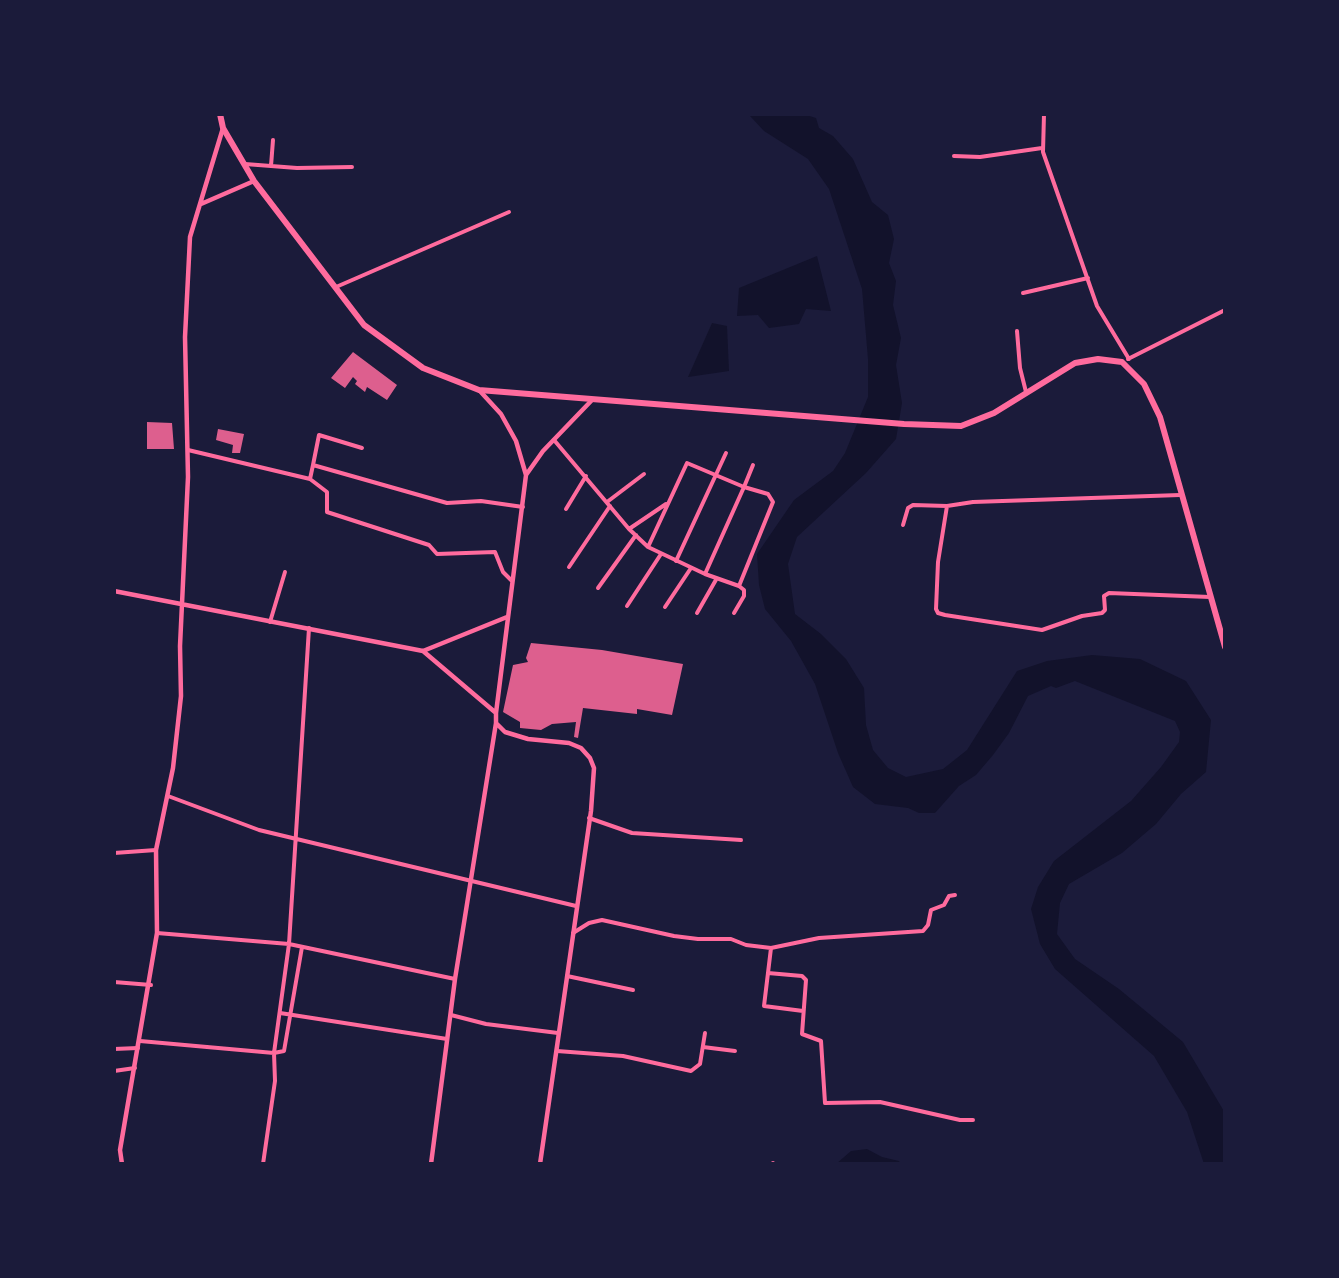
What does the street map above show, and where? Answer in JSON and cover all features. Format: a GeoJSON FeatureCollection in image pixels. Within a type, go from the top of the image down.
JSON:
{"type":"FeatureCollection","features":[{"type":"Feature","properties":{"kind":"main road"},"geometry":{"type":"LineString","coordinates":[[220,114],[223,128],[254,181],[364,325],[410,361],[452,382],[479,390],[904,424],[961,426],[1010,404],[1075,363],[1098,359],[1126,361],[1151,395],[1225,647]]}},
{"type":"Feature","properties":{"kind":"street"},"geometry":{"type":"LineString","coordinates":[[1044,114],[1042,148],[1097,306],[1126,361],[1225,309]]}},
{"type":"Feature","properties":{"kind":"street"},"geometry":{"type":"LineString","coordinates":[[122,1164],[117,1150],[135,1068],[158,933],[156,850],[168,796],[181,696],[188,450],[185,310],[190,237],[223,128]]}},
{"type":"Feature","properties":{"kind":"street"},"geometry":{"type":"LineString","coordinates":[[271,166],[273,140]]}},
{"type":"Feature","properties":{"kind":"street"},"geometry":{"type":"LineString","coordinates":[[954,156],[980,156],[1042,148]]}},
{"type":"Feature","properties":{"kind":"street"},"geometry":{"type":"LineString","coordinates":[[243,164],[352,166]]}},
{"type":"Feature","properties":{"kind":"street"},"geometry":{"type":"LineString","coordinates":[[201,204],[254,181]]}},
{"type":"Feature","properties":{"kind":"street"},"geometry":{"type":"LineString","coordinates":[[335,287],[509,212]]}},
{"type":"Feature","properties":{"kind":"street"},"geometry":{"type":"LineString","coordinates":[[1023,293],[1088,278]]}},
{"type":"Feature","properties":{"kind":"street"},"geometry":{"type":"LineString","coordinates":[[1017,332],[1020,368],[1026,392]]}},
{"type":"Feature","properties":{"kind":"street"},"geometry":{"type":"LineString","coordinates":[[432,1164],[455,979],[496,723],[511,580],[526,475],[516,441],[501,414],[479,390]]}},
{"type":"Feature","properties":{"kind":"street"},"geometry":{"type":"LineString","coordinates":[[526,475],[554,440],[592,400]]}},
{"type":"Feature","properties":{"kind":"street"},"geometry":{"type":"LineString","coordinates":[[310,479],[320,434],[362,448]]}},
{"type":"Feature","properties":{"kind":"street"},"geometry":{"type":"LineString","coordinates":[[554,440],[629,529],[648,547],[744,590],[744,596],[734,613]]}},
{"type":"Feature","properties":{"kind":"street"},"geometry":{"type":"LineString","coordinates":[[188,450],[310,479],[327,492],[327,512],[430,546],[437,554],[495,552],[502,572],[511,580]]}},
{"type":"Feature","properties":{"kind":"street"},"geometry":{"type":"LineString","coordinates":[[676,561],[726,453]]}},
{"type":"Feature","properties":{"kind":"street"},"geometry":{"type":"LineString","coordinates":[[648,547],[687,463],[717,473],[744,487],[768,494],[772,502],[739,586]]}},
{"type":"Feature","properties":{"kind":"street"},"geometry":{"type":"LineString","coordinates":[[313,465],[447,503],[494,501],[522,507]]}},
{"type":"Feature","properties":{"kind":"street"},"geometry":{"type":"LineString","coordinates":[[705,574],[753,465]]}},
{"type":"Feature","properties":{"kind":"street"},"geometry":{"type":"LineString","coordinates":[[569,567],[609,504],[644,474]]}},
{"type":"Feature","properties":{"kind":"street"},"geometry":{"type":"LineString","coordinates":[[566,509],[586,476]]}},
{"type":"Feature","properties":{"kind":"street"},"geometry":{"type":"LineString","coordinates":[[903,525],[908,508],[913,505],[946,506],[973,502],[1180,495]]}},
{"type":"Feature","properties":{"kind":"street"},"geometry":{"type":"LineString","coordinates":[[629,529],[666,504]]}},
{"type":"Feature","properties":{"kind":"street"},"geometry":{"type":"LineString","coordinates":[[946,506],[938,562],[936,603],[939,613],[1042,630],[1082,616],[1102,613],[1105,610],[1104,596],[1109,593],[1210,597]]}},
{"type":"Feature","properties":{"kind":"street"},"geometry":{"type":"LineString","coordinates":[[598,588],[636,535]]}},
{"type":"Feature","properties":{"kind":"street"},"geometry":{"type":"LineString","coordinates":[[627,606],[661,554]]}},
{"type":"Feature","properties":{"kind":"street"},"geometry":{"type":"LineString","coordinates":[[665,607],[691,568]]}},
{"type":"Feature","properties":{"kind":"street"},"geometry":{"type":"LineString","coordinates":[[270,622],[285,572]]}},
{"type":"Feature","properties":{"kind":"street"},"geometry":{"type":"LineString","coordinates":[[697,613],[717,578]]}},
{"type":"Feature","properties":{"kind":"street"},"geometry":{"type":"LineString","coordinates":[[114,591],[423,651],[496,713]]}},
{"type":"Feature","properties":{"kind":"street"},"geometry":{"type":"LineString","coordinates":[[423,651],[507,617]]}},
{"type":"Feature","properties":{"kind":"street"},"geometry":{"type":"LineString","coordinates":[[264,1164],[275,1081],[274,1053],[289,944],[309,628]]}},
{"type":"Feature","properties":{"kind":"street"},"geometry":{"type":"LineString","coordinates":[[496,723],[516,737],[569,742],[580,748],[590,758],[594,768],[590,818],[540,1164]]}},
{"type":"Feature","properties":{"kind":"street"},"geometry":{"type":"LineString","coordinates":[[168,796],[251,827],[576,906]]}},
{"type":"Feature","properties":{"kind":"street"},"geometry":{"type":"LineString","coordinates":[[590,818],[632,833],[741,840]]}},
{"type":"Feature","properties":{"kind":"street"},"geometry":{"type":"LineString","coordinates":[[114,853],[156,850]]}},
{"type":"Feature","properties":{"kind":"street"},"geometry":{"type":"LineString","coordinates":[[572,933],[589,923],[602,920],[674,936],[726,939],[746,945],[771,948],[819,938],[924,930],[931,910],[944,905],[949,896],[955,896]]}},
{"type":"Feature","properties":{"kind":"street"},"geometry":{"type":"LineString","coordinates":[[158,933],[302,946],[455,979]]}},
{"type":"Feature","properties":{"kind":"street"},"geometry":{"type":"LineString","coordinates":[[140,1041],[274,1053],[286,1050],[302,946]]}},
{"type":"Feature","properties":{"kind":"street"},"geometry":{"type":"LineString","coordinates":[[771,948],[763,998],[764,1007],[803,1011]]}},
{"type":"Feature","properties":{"kind":"street"},"geometry":{"type":"LineString","coordinates":[[768,973],[805,978],[802,1034],[821,1041],[825,1103],[880,1102],[960,1120],[973,1120]]}},
{"type":"Feature","properties":{"kind":"street"},"geometry":{"type":"LineString","coordinates":[[566,976],[633,990]]}},
{"type":"Feature","properties":{"kind":"street"},"geometry":{"type":"LineString","coordinates":[[114,982],[150,985]]}},
{"type":"Feature","properties":{"kind":"street"},"geometry":{"type":"LineString","coordinates":[[280,1013],[447,1039]]}},
{"type":"Feature","properties":{"kind":"street"},"geometry":{"type":"LineString","coordinates":[[451,1015],[486,1024],[558,1033]]}},
{"type":"Feature","properties":{"kind":"street"},"geometry":{"type":"LineString","coordinates":[[557,1051],[623,1056],[691,1071],[700,1064],[705,1033]]}},
{"type":"Feature","properties":{"kind":"street"},"geometry":{"type":"LineString","coordinates":[[703,1047],[735,1051]]}},
{"type":"Feature","properties":{"kind":"street"},"geometry":{"type":"LineString","coordinates":[[114,1049],[138,1048]]}},
{"type":"Feature","properties":{"kind":"street"},"geometry":{"type":"LineString","coordinates":[[114,1071],[135,1068]]}},
{"type":"Feature","properties":{"kind":"shaded area"},"geometry":{"type":"Polygon","coordinates":[[[742,114],[803,114],[816,118],[819,128],[833,136],[853,159],[872,202],[888,215],[894,239],[889,263],[896,281],[893,305],[901,338],[896,365],[902,403],[896,439],[866,473],[797,537],[788,564],[795,614],[821,634],[846,659],[864,688],[866,725],[873,750],[888,768],[906,777],[943,769],[967,750],[1017,671],[1047,661],[1092,655],[1140,659],[1186,681],[1211,720],[1206,772],[1181,794],[1156,824],[1122,853],[1069,884],[1060,903],[1057,934],[1075,959],[1119,989],[1183,1042],[1225,1113],[1225,1164],[1204,1164],[1187,1112],[1154,1056],[1055,969],[1040,944],[1031,909],[1038,887],[1054,861],[1131,801],[1161,767],[1179,742],[1180,732],[1175,721],[1075,681],[1056,688],[1051,686],[1028,696],[1009,733],[993,755],[976,775],[959,786],[935,813],[919,813],[908,808],[875,804],[853,787],[838,753],[815,684],[791,641],[765,609],[759,585],[757,554],[794,500],[833,471],[845,453],[868,397],[868,359],[862,289],[829,189],[808,159],[764,131],[750,116],[742,114]]]}},
{"type":"Feature","properties":{"kind":"shaded area"},"geometry":{"type":"Polygon","coordinates":[[[817,256],[831,311],[806,309],[799,324],[769,328],[758,315],[737,316],[739,288],[817,256]]]}},
{"type":"Feature","properties":{"kind":"shaded area"},"geometry":{"type":"Polygon","coordinates":[[[712,323],[727,326],[729,371],[688,377],[712,323]]]}},
{"type":"Feature","properties":{"kind":"shaded area"},"geometry":{"type":"Polygon","coordinates":[[[867,1149],[882,1157],[899,1161],[901,1164],[836,1164],[851,1151],[867,1149]]]}},
{"type":"Feature","properties":{"kind":"building"},"geometry":{"type":"Polygon","coordinates":[[[353,352],[397,385],[387,400],[367,387],[365,392],[355,384],[357,381],[353,377],[345,388],[331,378],[353,352]]]}},
{"type":"Feature","properties":{"kind":"building"},"geometry":{"type":"Polygon","coordinates":[[[147,422],[172,423],[174,449],[147,449],[147,422]]]}},
{"type":"Feature","properties":{"kind":"building"},"geometry":{"type":"Polygon","coordinates":[[[218,429],[244,434],[240,453],[232,453],[233,445],[216,440],[218,429]]]}},
{"type":"Feature","properties":{"kind":"building"},"geometry":{"type":"Polygon","coordinates":[[[531,643],[602,650],[683,664],[672,715],[637,709],[637,714],[583,708],[578,738],[574,737],[576,722],[552,724],[541,730],[520,728],[520,722],[503,712],[513,665],[528,662],[526,658],[531,643]]]}}]}
